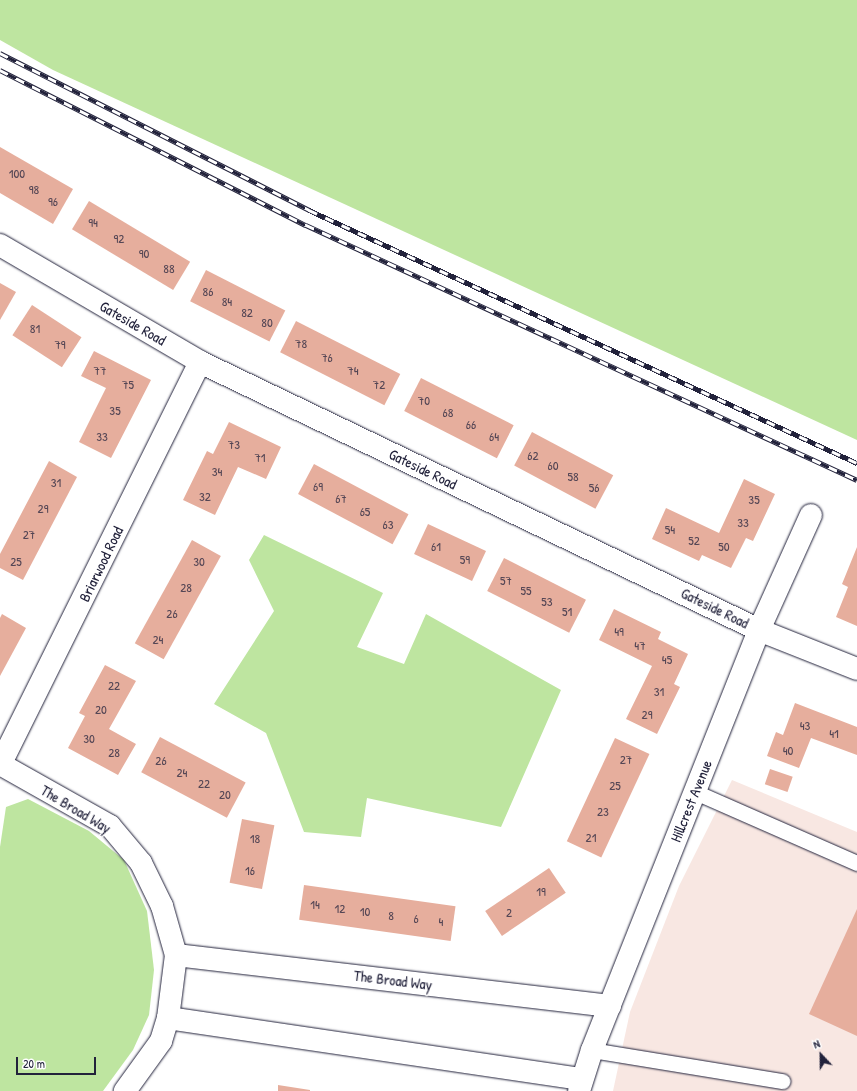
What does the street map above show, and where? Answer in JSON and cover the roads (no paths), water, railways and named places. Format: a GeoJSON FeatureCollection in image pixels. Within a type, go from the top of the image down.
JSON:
{"type":"FeatureCollection","features":[{"type":"Feature","properties":{"kind":"street","name":"Gateside Road"},"geometry":{"type":"LineString","coordinates":[[0,245],[200,362],[759,630],[857,669]]}},
{"type":"Feature","properties":{"kind":"street","name":"Briarwood Road"},"geometry":{"type":"LineString","coordinates":[[0,764],[200,362]]}},
{"type":"Feature","properties":{"kind":"street","name":"Hillcrest Avenue"},"geometry":{"type":"LineString","coordinates":[[580,1085],[592,1050],[759,630],[811,515]]}},
{"type":"Feature","properties":{"kind":"street","name":"The Broad Way"},"geometry":{"type":"LineString","coordinates":[[0,764],[110,826],[141,863],[162,906],[176,955],[168,1018],[161,1040],[125,1091]]}},
{"type":"Feature","properties":{"kind":"street","name":"The Broad Way"},"geometry":{"type":"LineString","coordinates":[[176,955],[610,1006]]}},
{"type":"Feature","properties":{"kind":"street"},"geometry":{"type":"LineString","coordinates":[[168,1018],[580,1085]]}},
{"type":"Feature","properties":{"kind":"lane"},"geometry":{"type":"LineString","coordinates":[[695,792],[857,864]]}},
{"type":"Feature","properties":{"kind":"lane"},"geometry":{"type":"LineString","coordinates":[[592,1050],[782,1081]]}},
{"type":"Feature","properties":{"kind":"railway"},"geometry":{"type":"LineString","coordinates":[[0,53],[309,210],[857,463]]}},
{"type":"Feature","properties":{"kind":"railway"},"geometry":{"type":"LineString","coordinates":[[0,70],[306,225],[857,480]]}}]}
